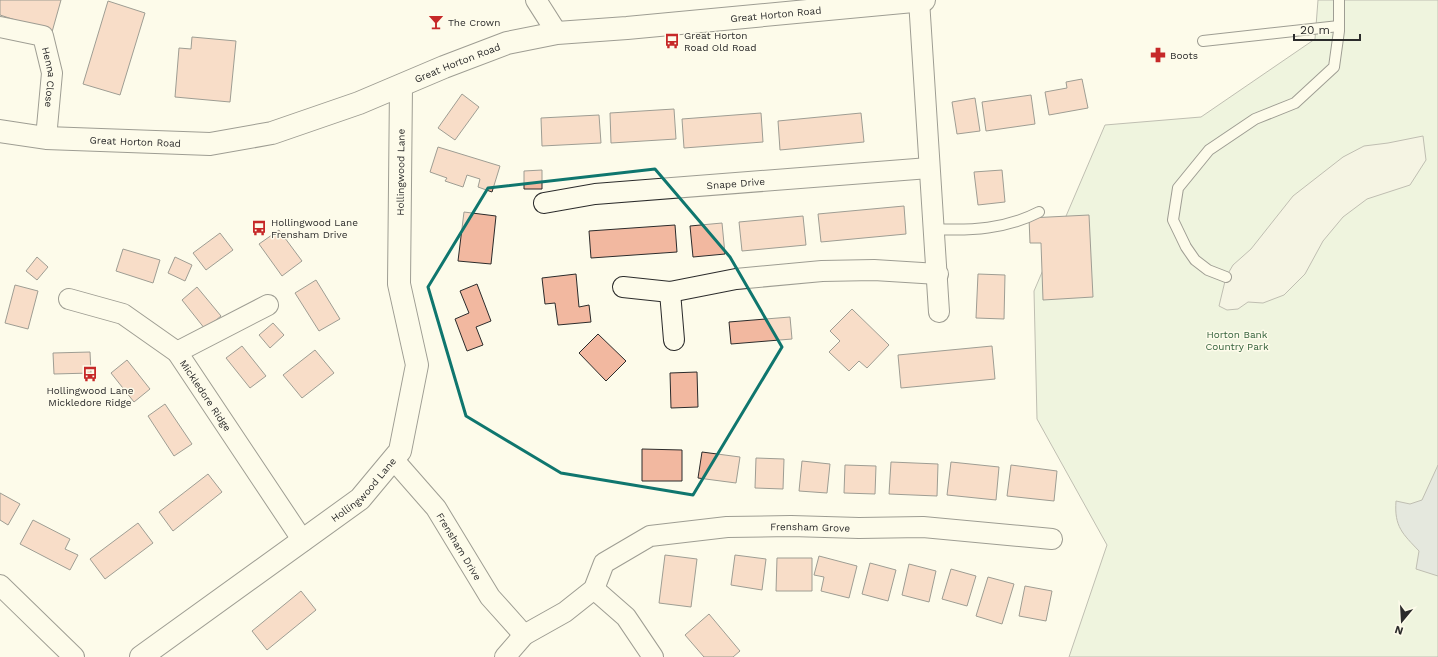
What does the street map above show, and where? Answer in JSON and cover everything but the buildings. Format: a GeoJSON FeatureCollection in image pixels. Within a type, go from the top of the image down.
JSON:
{"type":"FeatureCollection","features":[{"type":"Feature","properties":{"kind":"main road","name":"Great Horton Road"},"geometry":{"type":"LineString","coordinates":[[0,131],[46,138],[210,144],[272,133],[359,103],[507,43],[557,33],[627,28],[924,0]]}},
{"type":"Feature","properties":{"kind":"main road","name":"Hollingwood Lane"},"geometry":{"type":"LineString","coordinates":[[141,657],[360,498],[400,451],[417,365],[399,284],[401,86]]}},
{"type":"Feature","properties":{"kind":"street"},"geometry":{"type":"LineString","coordinates":[[536,0],[557,33]]}},
{"type":"Feature","properties":{"kind":"street"},"geometry":{"type":"LineString","coordinates":[[919,0],[927,106],[929,168],[938,274],[939,312]]}},
{"type":"Feature","properties":{"kind":"street","name":"Henna Close"},"geometry":{"type":"LineString","coordinates":[[0,27],[42,36],[52,73],[46,138]]}},
{"type":"Feature","properties":{"kind":"street","name":"Snape Drive"},"geometry":{"type":"LineString","coordinates":[[544,203],[595,194],[929,168]]}},
{"type":"Feature","properties":{"kind":"street"},"geometry":{"type":"LineString","coordinates":[[623,287],[670,292],[736,279],[822,271],[874,270],[938,274]]}},
{"type":"Feature","properties":{"kind":"street"},"geometry":{"type":"LineString","coordinates":[[670,292],[674,340]]}},
{"type":"Feature","properties":{"kind":"street","name":"Mickledore Ridge"},"geometry":{"type":"LineString","coordinates":[[69,299],[123,314],[177,352],[302,540]]}},
{"type":"Feature","properties":{"kind":"street"},"geometry":{"type":"LineString","coordinates":[[177,352],[268,305]]}},
{"type":"Feature","properties":{"kind":"street","name":"Frensham Drive"},"geometry":{"type":"LineString","coordinates":[[393,459],[436,508],[490,597],[524,635]]}},
{"type":"Feature","properties":{"kind":"street","name":"Frensham Grove"},"geometry":{"type":"LineString","coordinates":[[594,589],[604,563],[650,536],[727,527],[924,527],[1052,539]]}},
{"type":"Feature","properties":{"kind":"street"},"geometry":{"type":"LineString","coordinates":[[0,585],[74,657]]}},
{"type":"Feature","properties":{"kind":"street"},"geometry":{"type":"LineString","coordinates":[[505,657],[524,635],[565,612],[594,589],[626,617],[653,657]]}},
{"type":"Feature","properties":{"kind":"lane"},"geometry":{"type":"LineString","coordinates":[[1226,277],[1208,270],[1195,260],[1186,247],[1173,220],[1178,188],[1209,150],[1255,119],[1295,103],[1334,67],[1339,26],[1339,0]]}},
{"type":"Feature","properties":{"kind":"lane"},"geometry":{"type":"LineString","coordinates":[[1203,41],[1339,26]]}},
{"type":"Feature","properties":{"kind":"lane"},"geometry":{"type":"LineString","coordinates":[[934,229],[962,231],[1004,226],[1024,220],[1039,212]]}},
{"type":"Feature","properties":{"kind":"highlighted area"},"geometry":{"type":"Polygon","coordinates":[[[655,169],[730,257],[782,347],[693,495],[561,473],[466,416],[428,287],[488,188],[655,169]]]}},
{"type":"Feature","properties":{"kind":"green space","name":"Horton Bank Country Park"},"geometry":{"type":"Polygon","coordinates":[[[1318,0],[1438,0],[1438,657],[1069,657],[1107,545],[1037,419],[1034,291],[1105,125],[1201,117],[1315,39],[1318,0]]]}},
{"type":"Feature","properties":{"kind":"shaded area"},"geometry":{"type":"Polygon","coordinates":[[[1423,136],[1426,160],[1410,185],[1367,199],[1343,217],[1323,241],[1305,274],[1284,295],[1263,303],[1248,302],[1238,309],[1227,310],[1219,306],[1226,277],[1233,265],[1251,249],[1293,196],[1343,157],[1364,146],[1423,136]]]}},
{"type":"Feature","properties":{"kind":"shaded area"},"geometry":{"type":"Polygon","coordinates":[[[1438,465],[1438,576],[1416,569],[1419,551],[1404,535],[1398,524],[1396,517],[1396,501],[1410,504],[1422,500],[1438,465]]]}},
{"type":"Feature","properties":{"kind":"place","name":"The Crown"},"geometry":{"type":"Point","coordinates":[436,22]}},
{"type":"Feature","properties":{"kind":"place","name":"Great Horton Road Old Road"},"geometry":{"type":"Point","coordinates":[672,41]}},
{"type":"Feature","properties":{"kind":"place","name":"Boots"},"geometry":{"type":"Point","coordinates":[1158,55]}},
{"type":"Feature","properties":{"kind":"place","name":"Hollingwood Lane Frensham Drive"},"geometry":{"type":"Point","coordinates":[259,228]}},
{"type":"Feature","properties":{"kind":"place","name":"Hollingwood Lane Mickledore Ridge"},"geometry":{"type":"Point","coordinates":[90,374]}}]}
